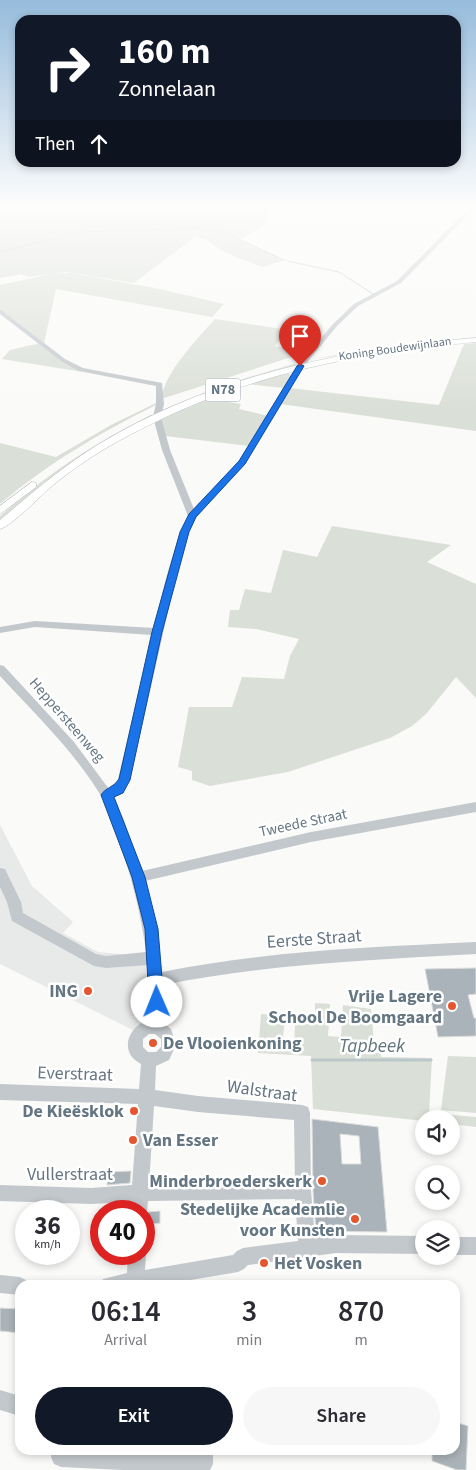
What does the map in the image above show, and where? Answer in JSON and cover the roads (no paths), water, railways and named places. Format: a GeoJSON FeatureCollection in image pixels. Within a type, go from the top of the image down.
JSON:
{"type":"FeatureCollection","features":[{"type":"Feature","properties":{"kind":"main road","name":"Koning Boudewijnlaan"},"geometry":{"type":"LineString","coordinates":[[0,511],[55,468],[97,442],[158,413],[302,362],[378,345],[476,335]]}},
{"type":"Feature","properties":{"kind":"main road","name":"Koning Boudewijnlaan"},"geometry":{"type":"LineString","coordinates":[[302,362],[383,349],[476,340]]}},
{"type":"Feature","properties":{"kind":"main road","name":"Koning Boudewijnlaan"},"geometry":{"type":"LineString","coordinates":[[0,526],[65,471],[158,413]]}},
{"type":"Feature","properties":{"kind":"street"},"geometry":{"type":"LineString","coordinates":[[107,795],[118,790],[124,780],[171,576],[184,532],[192,516],[242,462],[302,362],[356,305],[399,282],[406,275]]}},
{"type":"Feature","properties":{"kind":"street"},"geometry":{"type":"LineString","coordinates":[[0,311],[63,360],[81,370],[158,385],[160,404],[158,413],[166,450],[192,516]]}},
{"type":"Feature","properties":{"kind":"street"},"geometry":{"type":"LineString","coordinates":[[0,630],[35,624],[157,632]]}},
{"type":"Feature","properties":{"kind":"street","name":"Heppersteenweg"},"geometry":{"type":"LineString","coordinates":[[0,669],[84,763],[107,795],[138,877],[152,929],[157,980],[154,1026]]}},
{"type":"Feature","properties":{"kind":"street","name":"Tweede Straat"},"geometry":{"type":"LineString","coordinates":[[138,877],[311,837],[476,807]]}},
{"type":"Feature","properties":{"kind":"street"},"geometry":{"type":"LineString","coordinates":[[0,873],[14,902],[17,917],[94,960],[106,962],[155,958]]}},
{"type":"Feature","properties":{"kind":"street","name":"Eerste Straat"},"geometry":{"type":"LineString","coordinates":[[157,980],[248,963],[476,948]]}},
{"type":"Feature","properties":{"kind":"street"},"geometry":{"type":"LineString","coordinates":[[154,1026],[165,1031],[169,1041],[164,1054],[158,1058],[150,1059],[138,1052],[136,1040],[142,1031],[154,1026]]}},
{"type":"Feature","properties":{"kind":"street"},"geometry":{"type":"LineString","coordinates":[[140,1200],[150,1059]]}},
{"type":"Feature","properties":{"kind":"street","name":"Everstraat"},"geometry":{"type":"LineString","coordinates":[[0,1092],[148,1097]]}},
{"type":"Feature","properties":{"kind":"street","name":"Walstraat"},"geometry":{"type":"LineString","coordinates":[[148,1097],[198,1104],[302,1113],[303,1191],[307,1246]]}},
{"type":"Feature","properties":{"kind":"street","name":"Vullerstraat"},"geometry":{"type":"LineString","coordinates":[[0,1193],[91,1196],[140,1193],[303,1191]]}},
{"type":"Feature","properties":{"kind":"street"},"geometry":{"type":"LineString","coordinates":[[151,1280],[238,1264],[243,1257],[307,1246],[336,1244],[415,1245]]}},
{"type":"Feature","properties":{"kind":"street"},"geometry":{"type":"LineString","coordinates":[[460,1246],[476,1246]]}},
{"type":"Feature","properties":{"kind":"street"},"geometry":{"type":"LineString","coordinates":[[135,1280],[136,1265]]}},
{"type":"Feature","properties":{"kind":"street"},"geometry":{"type":"LineString","coordinates":[[0,1284],[15,1286]]}},
{"type":"Feature","properties":{"kind":"street"},"geometry":{"type":"LineString","coordinates":[[0,1400],[15,1404]]}},
{"type":"Feature","properties":{"kind":"street"},"geometry":{"type":"LineString","coordinates":[[61,1455],[61,1457],[132,1466],[203,1464],[203,1455]]}},
{"type":"Feature","properties":{"kind":"waterway"},"geometry":{"type":"LineString","coordinates":[[343,275],[373,294]]}},
{"type":"Feature","properties":{"kind":"waterway","name":"Tapbeek"},"geometry":{"type":"LineString","coordinates":[[312,1060],[431,1060]]}},
{"type":"Feature","properties":{"kind":"place","name":"ING"},"geometry":{"type":"Point","coordinates":[88,991]}},
{"type":"Feature","properties":{"kind":"place","name":"Vrije Lagere School De Boomgaard"},"geometry":{"type":"Point","coordinates":[452,1006]}},
{"type":"Feature","properties":{"kind":"place","name":"De Vlooienkoning"},"geometry":{"type":"Point","coordinates":[153,1043]}},
{"type":"Feature","properties":{"kind":"place","name":"De Kieësklok"},"geometry":{"type":"Point","coordinates":[134,1111]}},
{"type":"Feature","properties":{"kind":"place","name":"Van Esser"},"geometry":{"type":"Point","coordinates":[133,1140]}},
{"type":"Feature","properties":{"kind":"place","name":"Minderbroederskerk"},"geometry":{"type":"Point","coordinates":[322,1181]}},
{"type":"Feature","properties":{"kind":"place","name":"Stedelijke Academlie voor Kunsten"},"geometry":{"type":"Point","coordinates":[355,1219]}},
{"type":"Feature","properties":{"kind":"place","name":"Het Vosken"},"geometry":{"type":"Point","coordinates":[264,1263]}}]}
